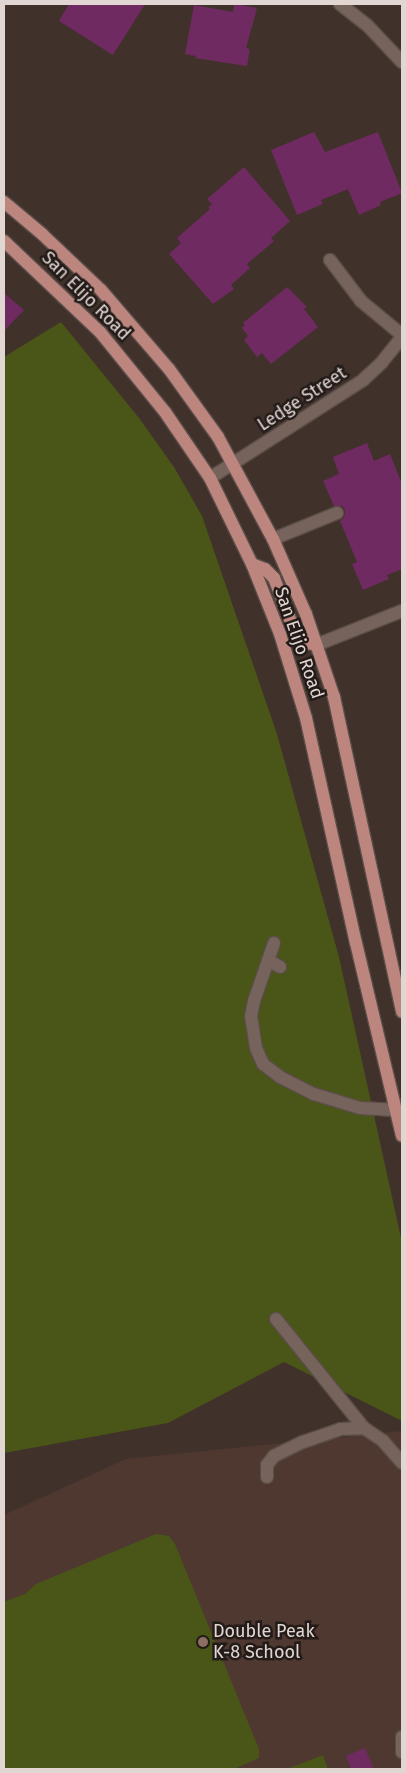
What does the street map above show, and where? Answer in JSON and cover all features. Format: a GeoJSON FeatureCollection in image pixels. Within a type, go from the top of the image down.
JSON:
{"type":"FeatureCollection","features":[{"type":"Feature","properties":{"kind":"main road","name":"San Elijo Road"},"geometry":{"type":"LineString","coordinates":[[4,202],[42,234],[101,290],[169,369],[218,437],[234,463],[273,539],[306,614],[334,697],[402,1012]]}},
{"type":"Feature","properties":{"kind":"main road","name":"San Elijo Road"},"geometry":{"type":"LineString","coordinates":[[4,241],[100,332],[130,366],[165,412],[210,478],[252,564],[280,634],[306,718],[402,1136]]}},
{"type":"Feature","properties":{"kind":"main road"},"geometry":{"type":"LineString","coordinates":[[252,564],[265,569],[274,578],[293,627],[300,638],[316,644]]}},
{"type":"Feature","properties":{"kind":"street"},"geometry":{"type":"LineString","coordinates":[[340,4],[367,25],[402,62]]}},
{"type":"Feature","properties":{"kind":"street"},"geometry":{"type":"LineString","coordinates":[[330,260],[361,301],[402,336]]}},
{"type":"Feature","properties":{"kind":"street","name":"Ledge Street"},"geometry":{"type":"LineString","coordinates":[[210,478],[363,380],[382,362],[402,336]]}},
{"type":"Feature","properties":{"kind":"street"},"geometry":{"type":"LineString","coordinates":[[273,539],[337,513]]}},
{"type":"Feature","properties":{"kind":"street"},"geometry":{"type":"LineString","coordinates":[[316,644],[402,611]]}},
{"type":"Feature","properties":{"kind":"street"},"geometry":{"type":"LineString","coordinates":[[274,943],[254,1001],[251,1016],[256,1048],[264,1064],[280,1077],[314,1094],[360,1108],[396,1110]]}},
{"type":"Feature","properties":{"kind":"street"},"geometry":{"type":"LineString","coordinates":[[268,960],[280,967]]}},
{"type":"Feature","properties":{"kind":"street"},"geometry":{"type":"LineString","coordinates":[[276,1319],[364,1428],[383,1441],[402,1463]]}},
{"type":"Feature","properties":{"kind":"street"},"geometry":{"type":"LineString","coordinates":[[267,1477],[267,1465],[274,1456],[303,1442],[340,1429],[364,1428]]}},
{"type":"Feature","properties":{"kind":"street"},"geometry":{"type":"LineString","coordinates":[[402,1736],[402,1752]]}},
{"type":"Feature","properties":{"kind":"shaded area","name":"Double Peak K-8 School"},"geometry":{"type":"Polygon","coordinates":[[[402,1431],[402,1769],[4,1769],[4,1515],[126,1459],[402,1431]]]}},
{"type":"Feature","properties":{"kind":"green space"},"geometry":{"type":"Polygon","coordinates":[[[61,322],[139,418],[174,467],[202,516],[277,734],[339,957],[402,1242],[402,1421],[284,1362],[168,1423],[4,1453],[4,357],[61,322]]]}},
{"type":"Feature","properties":{"kind":"green space"},"geometry":{"type":"Polygon","coordinates":[[[156,1534],[169,1536],[175,1544],[259,1749],[259,1758],[234,1769],[4,1769],[4,1602],[25,1594],[36,1584],[156,1534]]]}},
{"type":"Feature","properties":{"kind":"green space"},"geometry":{"type":"Polygon","coordinates":[[[323,1755],[328,1769],[287,1769],[323,1755]]]}},
{"type":"Feature","properties":{"kind":"building"},"geometry":{"type":"Polygon","coordinates":[[[69,4],[145,4],[113,55],[59,21],[69,4]]]}},
{"type":"Feature","properties":{"kind":"building"},"geometry":{"type":"Polygon","coordinates":[[[234,4],[257,8],[246,48],[250,49],[247,66],[195,58],[196,56],[185,54],[194,5],[233,12],[234,4]]]}},
{"type":"Feature","properties":{"kind":"building"},"geometry":{"type":"Polygon","coordinates":[[[314,132],[325,152],[378,132],[402,193],[380,202],[381,205],[359,215],[348,189],[321,200],[323,204],[297,215],[271,150],[314,132]]]}},
{"type":"Feature","properties":{"kind":"building"},"geometry":{"type":"Polygon","coordinates":[[[244,167],[290,221],[271,238],[274,241],[247,264],[250,268],[231,285],[234,289],[213,304],[169,254],[181,243],[177,238],[210,209],[208,207],[212,204],[207,199],[244,167]]]}},
{"type":"Feature","properties":{"kind":"building"},"geometry":{"type":"Polygon","coordinates":[[[287,287],[307,307],[304,309],[318,327],[271,364],[262,353],[257,357],[244,340],[248,336],[242,328],[245,325],[243,323],[287,287]]]}},
{"type":"Feature","properties":{"kind":"building"},"geometry":{"type":"Polygon","coordinates":[[[4,293],[24,310],[4,331],[4,293]]]}},
{"type":"Feature","properties":{"kind":"building"},"geometry":{"type":"Polygon","coordinates":[[[367,443],[374,461],[390,454],[402,484],[402,569],[387,575],[389,579],[363,590],[352,564],[357,562],[340,521],[344,518],[345,510],[342,506],[334,506],[323,481],[339,474],[333,457],[367,443]]]}},
{"type":"Feature","properties":{"kind":"building"},"geometry":{"type":"Polygon","coordinates":[[[365,1748],[374,1769],[351,1769],[346,1756],[365,1748]]]}},
{"type":"Feature","properties":{"kind":"place","name":"Double Peak K-8 School"},"geometry":{"type":"Point","coordinates":[203,1642]}}]}
